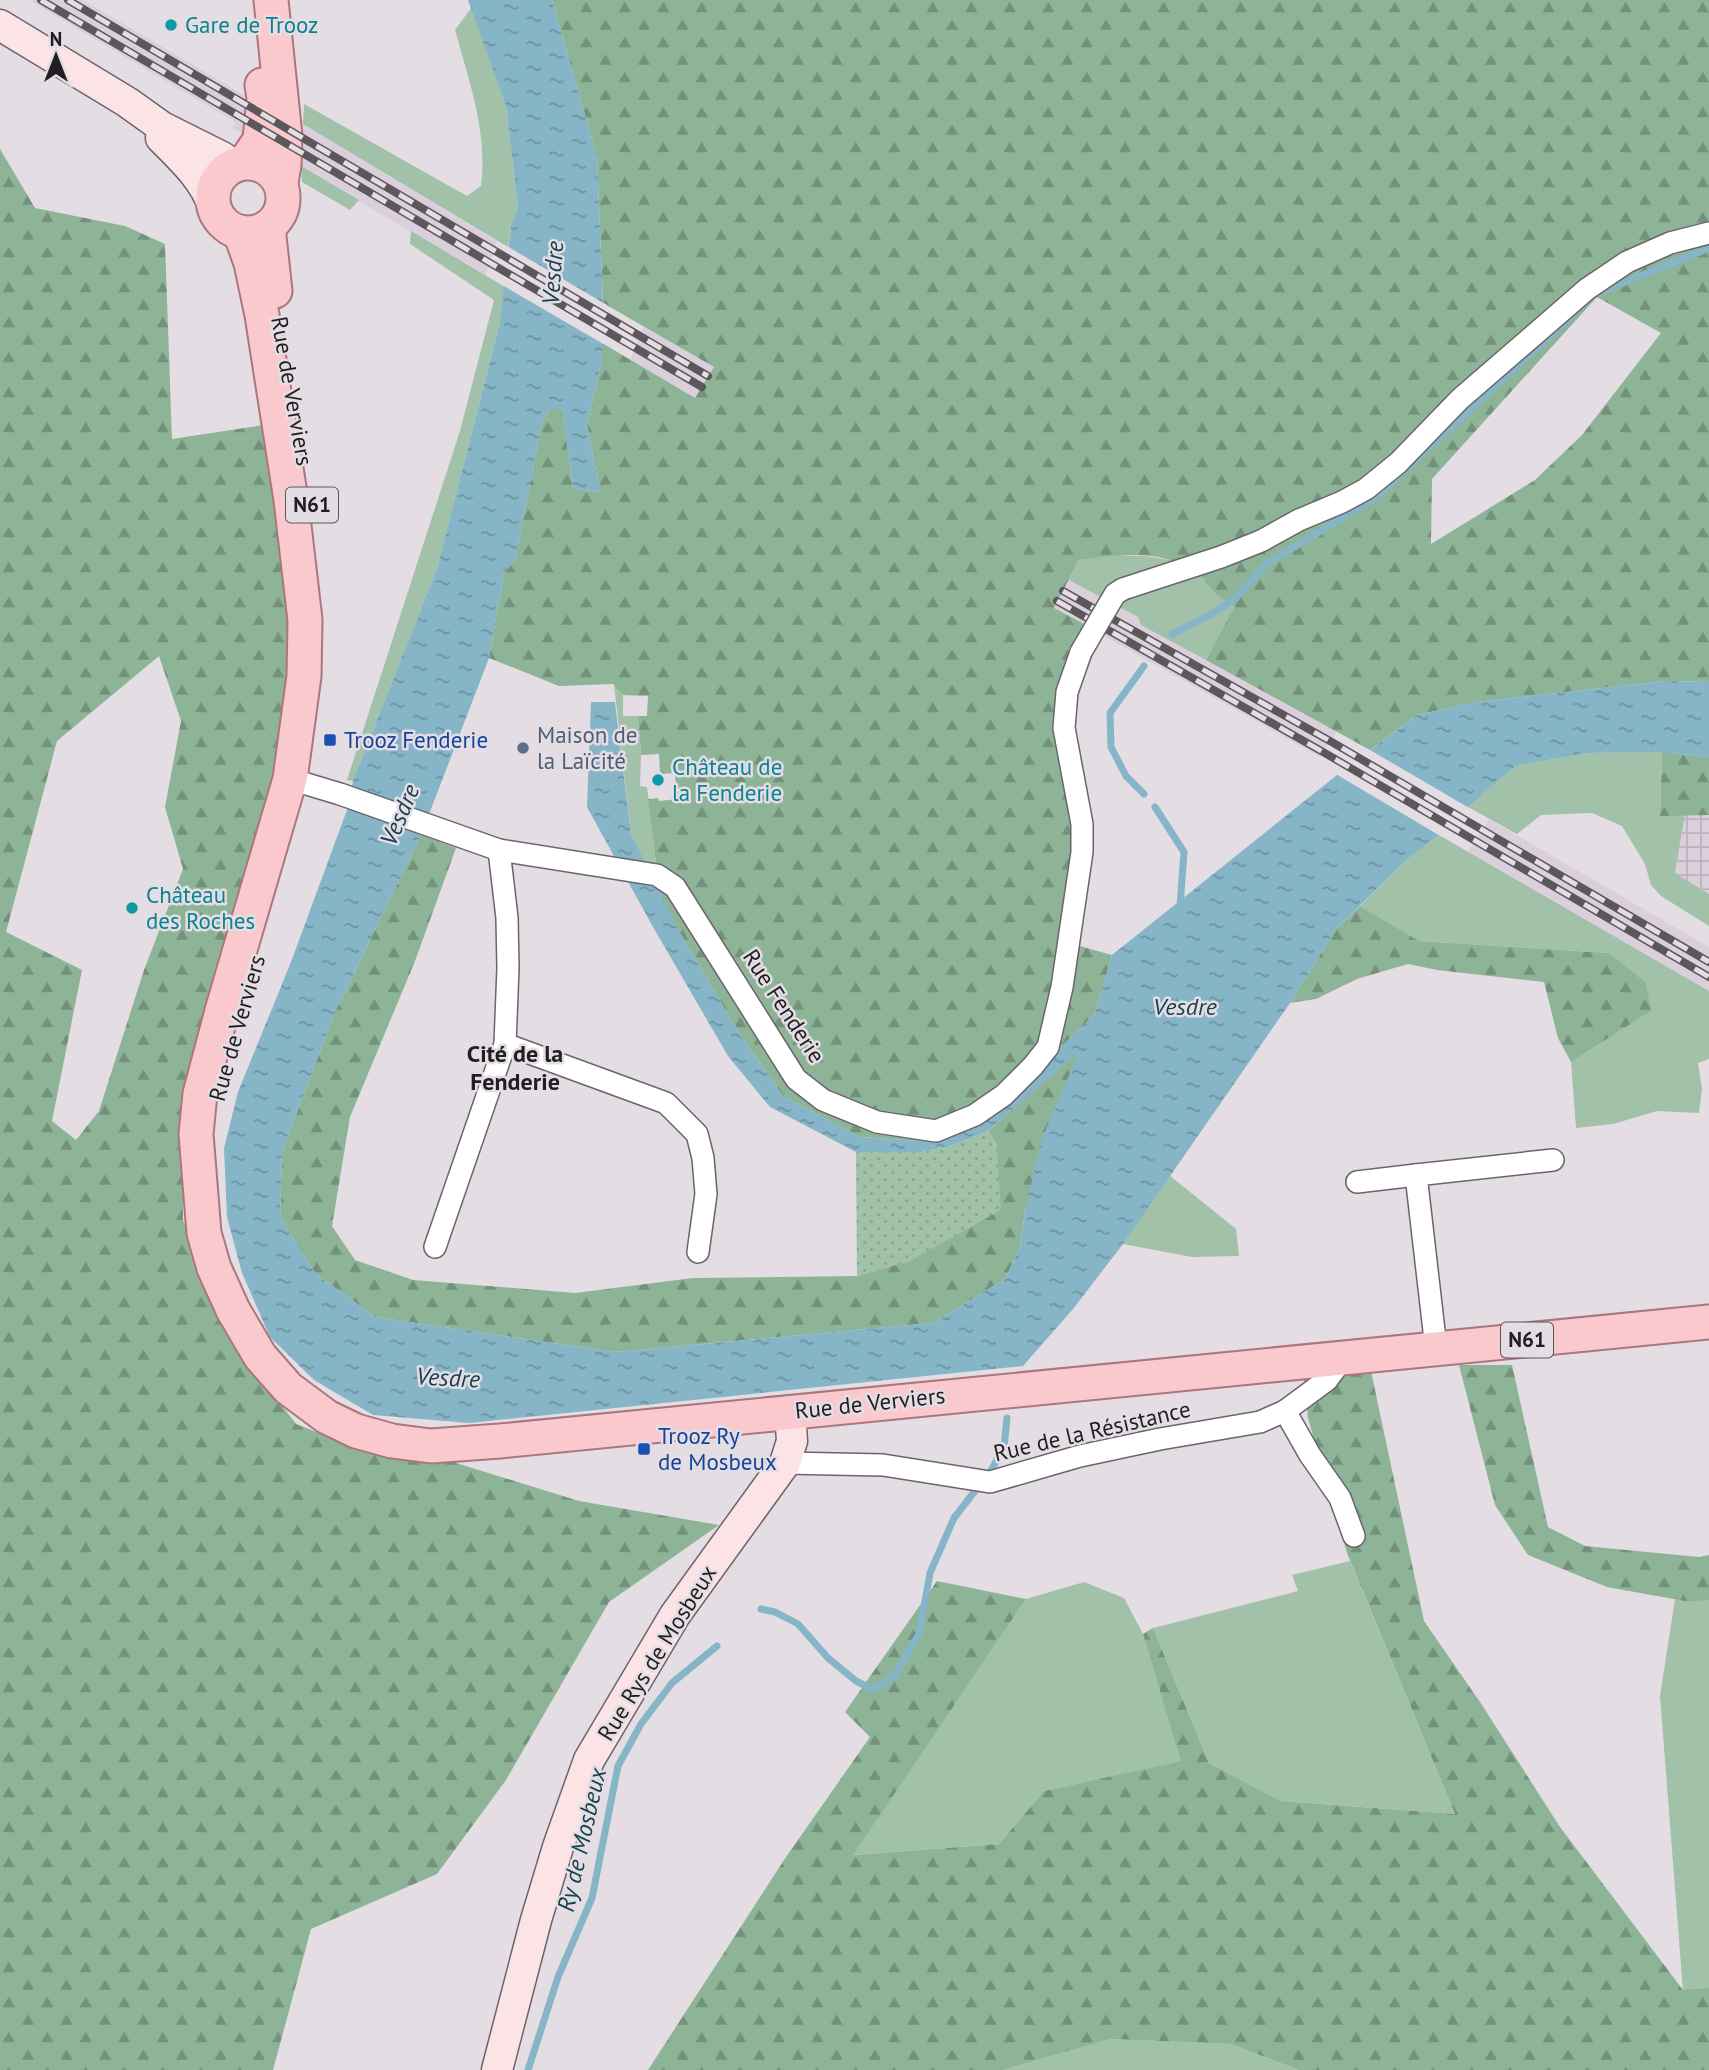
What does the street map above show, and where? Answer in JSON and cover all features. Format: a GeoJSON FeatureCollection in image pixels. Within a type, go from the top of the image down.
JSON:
{"type":"FeatureCollection","features":[{"type":"Feature","properties":{"kind":"main road"},"geometry":{"type":"LineString","coordinates":[[214,208],[213,195],[222,173],[239,164],[260,140],[264,98],[252,0]]}},
{"type":"Feature","properties":{"kind":"main road"},"geometry":{"type":"LineString","coordinates":[[127,102],[191,168],[208,191],[219,219],[229,228],[254,230],[275,222],[283,207],[281,182],[285,136],[271,0]]}},
{"type":"Feature","properties":{"kind":"main road"},"geometry":{"type":"LineString","coordinates":[[0,25],[127,102],[162,127],[239,164],[258,163],[270,169],[281,182]]}},
{"type":"Feature","properties":{"kind":"main road","name":"Rue de Verviers"},"geometry":{"type":"LineString","coordinates":[[254,230],[278,314],[318,544],[326,621],[323,683],[313,786],[220,1077],[200,1168],[200,1198],[204,1233],[214,1268],[233,1310],[260,1356],[288,1388],[327,1416],[356,1431],[393,1441],[432,1446],[1709,1322]]}},
{"type":"Feature","properties":{"kind":"main road","name":"Rue Rys de Mosbeux"},"geometry":{"type":"LineString","coordinates":[[497,2070],[536,1920],[589,1760],[675,1615],[786,1463],[792,1441],[790,1411]]}},
{"type":"Feature","properties":{"kind":"street","name":"Rue Fenderie"},"geometry":{"type":"LineString","coordinates":[[313,786],[499,850],[657,875],[675,887],[796,1079],[823,1100],[877,1122],[936,1131],[975,1115],[1004,1095],[1048,1047],[1062,988],[1082,852],[1082,824],[1064,728],[1067,692],[1082,652],[1115,594],[1231,553],[1366,489],[1398,463],[1460,399],[1587,289],[1627,262],[1659,247],[1709,233]]}},
{"type":"Feature","properties":{"kind":"street"},"geometry":{"type":"LineString","coordinates":[[435,1247],[505,1044],[507,918],[499,850]]}},
{"type":"Feature","properties":{"kind":"street"},"geometry":{"type":"LineString","coordinates":[[505,1044],[666,1103],[697,1135],[703,1158],[706,1194],[698,1252]]}},
{"type":"Feature","properties":{"kind":"street"},"geometry":{"type":"LineString","coordinates":[[1357,1182],[1553,1160]]}},
{"type":"Feature","properties":{"kind":"street"},"geometry":{"type":"LineString","coordinates":[[1416,1175],[1436,1348]]}},
{"type":"Feature","properties":{"kind":"street","name":"Rue de la Résistance"},"geometry":{"type":"LineString","coordinates":[[786,1463],[883,1465],[983,1481],[1160,1439],[1260,1422],[1285,1411],[1327,1380],[1344,1357]]}},
{"type":"Feature","properties":{"kind":"street"},"geometry":{"type":"LineString","coordinates":[[1285,1411],[1310,1455],[1340,1498],[1354,1536]]}},
{"type":"Feature","properties":{"kind":"shaded area"},"geometry":{"type":"Polygon","coordinates":[[[29,0],[83,0],[244,95],[249,93],[303,124],[497,241],[486,275],[232,128],[235,122],[29,0]]]}},
{"type":"Feature","properties":{"kind":"shaded area"},"geometry":{"type":"Polygon","coordinates":[[[644,327],[714,367],[695,399],[630,360],[644,327]]]}},
{"type":"Feature","properties":{"kind":"shaded area"},"geometry":{"type":"Polygon","coordinates":[[[1069,580],[1138,617],[1141,625],[1337,731],[1320,757],[1054,608],[1069,580]]]}},
{"type":"Feature","properties":{"kind":"shaded area"},"geometry":{"type":"Polygon","coordinates":[[[1685,814],[1709,815],[1709,894],[1675,873],[1685,814]]]}},
{"type":"Feature","properties":{"kind":"shaded area"},"geometry":{"type":"Polygon","coordinates":[[[1489,819],[1709,947],[1709,991],[1468,851],[1489,819]]]}},
{"type":"Feature","properties":{"kind":"green space"},"geometry":{"type":"Polygon","coordinates":[[[552,0],[1709,0],[1709,682],[1665,681],[1476,702],[1417,715],[1370,750],[1206,660],[1235,606],[1217,595],[1199,575],[1186,566],[1172,560],[1141,555],[1079,560],[1054,608],[1103,634],[1084,665],[1072,695],[1076,945],[1112,955],[1095,1014],[984,1122],[951,1135],[922,1141],[860,1137],[783,1096],[738,1031],[680,933],[646,868],[656,864],[648,799],[677,799],[675,773],[660,774],[659,754],[641,755],[638,716],[647,716],[648,696],[623,695],[613,684],[559,686],[489,658],[504,573],[515,560],[542,422],[551,409],[562,407],[573,489],[600,492],[587,425],[602,359],[602,343],[695,398],[714,367],[603,303],[597,157],[552,0]],[[1597,297],[1432,479],[1431,544],[1535,480],[1582,435],[1661,333],[1597,297]]]}},
{"type":"Feature","properties":{"kind":"green space"},"geometry":{"type":"Polygon","coordinates":[[[472,7],[506,106],[518,207],[511,226],[508,247],[303,124],[304,104],[467,196],[481,186],[482,146],[476,107],[455,30],[472,7]]]}},
{"type":"Feature","properties":{"kind":"green space"},"geometry":{"type":"Polygon","coordinates":[[[0,149],[35,208],[125,226],[165,244],[172,439],[270,424],[291,618],[284,766],[183,1110],[183,1220],[235,1344],[296,1424],[358,1448],[456,1463],[579,1501],[719,1525],[609,1602],[506,1780],[437,1874],[311,1929],[273,2070],[0,2070],[0,149]],[[159,656],[57,741],[6,932],[82,970],[52,1121],[76,1140],[99,1111],[144,970],[183,869],[165,807],[181,721],[159,656]]]}},
{"type":"Feature","properties":{"kind":"green space"},"geometry":{"type":"Polygon","coordinates":[[[301,166],[359,200],[350,210],[302,182],[301,166]]]}},
{"type":"Feature","properties":{"kind":"green space"},"geometry":{"type":"Polygon","coordinates":[[[411,231],[505,287],[500,322],[437,569],[353,781],[347,780],[460,431],[494,300],[410,244],[411,231]]]}},
{"type":"Feature","properties":{"kind":"green space"},"geometry":{"type":"Polygon","coordinates":[[[1110,555],[1145,556],[1176,561],[1199,574],[1216,594],[1236,606],[1206,660],[1141,625],[1138,617],[1069,580],[1079,560],[1110,555]]]}},
{"type":"Feature","properties":{"kind":"green space"},"geometry":{"type":"Polygon","coordinates":[[[614,684],[623,695],[623,716],[638,716],[640,786],[647,787],[656,865],[646,868],[631,834],[614,684]]]}},
{"type":"Feature","properties":{"kind":"green space"},"geometry":{"type":"Polygon","coordinates":[[[1662,752],[1660,815],[1685,814],[1675,873],[1709,894],[1709,926],[1661,896],[1651,885],[1645,864],[1622,826],[1592,813],[1541,815],[1517,834],[1468,807],[1515,766],[1587,753],[1662,752]]]}},
{"type":"Feature","properties":{"kind":"green space"},"geometry":{"type":"Polygon","coordinates":[[[1662,752],[1709,757],[1709,815],[1660,816],[1662,752]]]}},
{"type":"Feature","properties":{"kind":"green space"},"geometry":{"type":"Polygon","coordinates":[[[421,835],[456,848],[415,961],[350,1117],[332,1226],[355,1260],[413,1280],[575,1293],[693,1278],[857,1276],[912,1260],[997,1145],[988,1131],[1079,1051],[1025,1210],[1020,1248],[1005,1279],[933,1323],[615,1352],[375,1317],[315,1273],[280,1218],[282,1152],[335,1012],[421,835]]]}},
{"type":"Feature","properties":{"kind":"green space"},"geometry":{"type":"Polygon","coordinates":[[[1439,835],[1709,991],[1709,1059],[1698,1063],[1702,1089],[1699,1113],[1657,1111],[1613,1124],[1576,1128],[1571,1062],[1651,1011],[1609,953],[1419,941],[1360,906],[1404,862],[1439,835]]]}},
{"type":"Feature","properties":{"kind":"green space"},"geometry":{"type":"Polygon","coordinates":[[[1360,906],[1419,941],[1609,953],[1646,983],[1651,1011],[1571,1062],[1558,1038],[1544,982],[1437,970],[1408,964],[1357,979],[1316,999],[1290,1003],[1336,929],[1360,906]]]}},
{"type":"Feature","properties":{"kind":"green space"},"geometry":{"type":"Polygon","coordinates":[[[988,1131],[997,1145],[1001,1210],[912,1260],[857,1276],[856,1152],[921,1152],[950,1146],[988,1131]]]}},
{"type":"Feature","properties":{"kind":"green space"},"geometry":{"type":"Polygon","coordinates":[[[1169,1175],[1236,1229],[1239,1256],[1192,1257],[1123,1244],[1169,1175]]]}},
{"type":"Feature","properties":{"kind":"green space"},"geometry":{"type":"Polygon","coordinates":[[[1459,1365],[1512,1365],[1548,1527],[1585,1546],[1699,1557],[1709,1555],[1709,1600],[1690,1602],[1607,1587],[1528,1555],[1495,1505],[1459,1365]]]}},
{"type":"Feature","properties":{"kind":"green space"},"geometry":{"type":"Polygon","coordinates":[[[1371,1371],[1424,1621],[1480,1702],[1560,1827],[1683,1990],[1709,1988],[1709,2070],[1299,2070],[1231,2044],[1111,2039],[1003,2070],[648,2070],[784,1860],[870,1737],[845,1712],[937,1581],[1026,1599],[853,1855],[999,1844],[1044,1791],[1181,1761],[1143,1634],[1153,1628],[1209,1763],[1281,1801],[1455,1814],[1347,1553],[1308,1418],[1304,1380],[1371,1371]]]}},
{"type":"Feature","properties":{"kind":"green space"},"geometry":{"type":"Polygon","coordinates":[[[1350,1561],[1455,1814],[1281,1801],[1209,1763],[1153,1628],[1298,1591],[1292,1575],[1350,1561]]]}},
{"type":"Feature","properties":{"kind":"green space"},"geometry":{"type":"Polygon","coordinates":[[[1084,1582],[1124,1598],[1143,1634],[1182,1761],[1044,1791],[999,1844],[852,1855],[1026,1599],[1084,1582]]]}},
{"type":"Feature","properties":{"kind":"green space"},"geometry":{"type":"Polygon","coordinates":[[[1675,1599],[1690,1602],[1709,1600],[1709,1988],[1683,1991],[1660,1696],[1675,1599]]]}},
{"type":"Feature","properties":{"kind":"green space"},"geometry":{"type":"Polygon","coordinates":[[[1111,2039],[1231,2044],[1299,2070],[1003,2070],[1111,2039]]]}},
{"type":"Feature","properties":{"kind":"water","name":"Vesdre"},"geometry":{"type":"Polygon","coordinates":[[[468,0],[552,0],[597,157],[603,303],[602,359],[587,425],[600,492],[573,489],[562,408],[551,409],[542,422],[515,560],[504,573],[489,658],[421,835],[335,1012],[282,1152],[280,1218],[315,1273],[375,1317],[615,1352],[933,1323],[1005,1279],[1020,1248],[1025,1211],[1041,1141],[1079,1052],[988,1131],[950,1146],[921,1152],[856,1152],[770,1107],[728,1056],[587,807],[591,702],[615,702],[631,834],[680,933],[738,1031],[783,1096],[860,1137],[922,1141],[951,1135],[984,1122],[1095,1014],[1112,955],[1337,775],[1417,715],[1476,702],[1665,681],[1709,682],[1709,757],[1661,752],[1587,753],[1515,766],[1439,835],[1404,862],[1336,929],[1290,1003],[1123,1244],[1073,1309],[1023,1366],[469,1423],[373,1415],[314,1380],[270,1337],[242,1273],[227,1217],[224,1148],[238,1092],[291,962],[347,810],[353,781],[437,569],[500,322],[511,226],[518,207],[506,106],[468,0]]]}},
{"type":"Feature","properties":{"kind":"pier"},"geometry":{"type":"Polygon","coordinates":[[[505,245],[607,305],[605,345],[502,285],[505,245]]]}},
{"type":"Feature","properties":{"kind":"pier"},"geometry":{"type":"Polygon","coordinates":[[[1367,749],[1471,809],[1442,837],[1334,773],[1367,749]]]}},
{"type":"Feature","properties":{"kind":"waterway"},"geometry":{"type":"LineString","coordinates":[[1596,294],[1709,248]]}},
{"type":"Feature","properties":{"kind":"waterway"},"geometry":{"type":"LineString","coordinates":[[1172,634],[1236,598],[1266,564],[1375,498],[1572,316]]}},
{"type":"Feature","properties":{"kind":"waterway"},"geometry":{"type":"LineString","coordinates":[[1144,666],[1110,713],[1111,747],[1126,776],[1144,794]]}},
{"type":"Feature","properties":{"kind":"waterway"},"geometry":{"type":"LineString","coordinates":[[1155,807],[1184,852],[1180,906]]}},
{"type":"Feature","properties":{"kind":"waterway","name":"Ry de Mosbeux"},"geometry":{"type":"LineString","coordinates":[[761,1609],[775,1612],[798,1624],[828,1658],[856,1681],[870,1688],[880,1686],[895,1675],[919,1634],[930,1573],[954,1518],[992,1469],[1004,1447],[1007,1418]]}},
{"type":"Feature","properties":{"kind":"waterway","name":"Ry de Mosbeux"},"geometry":{"type":"LineString","coordinates":[[528,2070],[558,1977],[592,1898],[618,1766],[641,1724],[672,1683],[717,1646]]}},
{"type":"Feature","properties":{"kind":"railway"},"geometry":{"type":"LineString","coordinates":[[41,0],[702,387]]}},
{"type":"Feature","properties":{"kind":"railway"},"geometry":{"type":"LineString","coordinates":[[68,0],[708,376]]}},
{"type":"Feature","properties":{"kind":"railway"},"geometry":{"type":"LineString","coordinates":[[1063,591],[1330,741],[1709,962]]}},
{"type":"Feature","properties":{"kind":"railway"},"geometry":{"type":"LineString","coordinates":[[1057,601],[1709,977]]}},
{"type":"Feature","properties":{"kind":"place","name":"Gare de Trooz"},"geometry":{"type":"Point","coordinates":[171,25]}},
{"type":"Feature","properties":{"kind":"place","name":"Trooz Fenderie"},"geometry":{"type":"Point","coordinates":[330,740]}},
{"type":"Feature","properties":{"kind":"place","name":"Maison de la Laïcité"},"geometry":{"type":"Point","coordinates":[523,748]}},
{"type":"Feature","properties":{"kind":"place","name":"Château de la Fenderie"},"geometry":{"type":"Point","coordinates":[658,780]}},
{"type":"Feature","properties":{"kind":"place","name":"Château des Roches"},"geometry":{"type":"Point","coordinates":[132,908]}},
{"type":"Feature","properties":{"kind":"place","name":"Trooz Ry de Mosbeux"},"geometry":{"type":"Point","coordinates":[644,1449]}},
{"type":"Feature","properties":{"kind":"district","name":"Cité de la Fenderie"},"geometry":{"type":"Point","coordinates":[515,1068]}}]}
